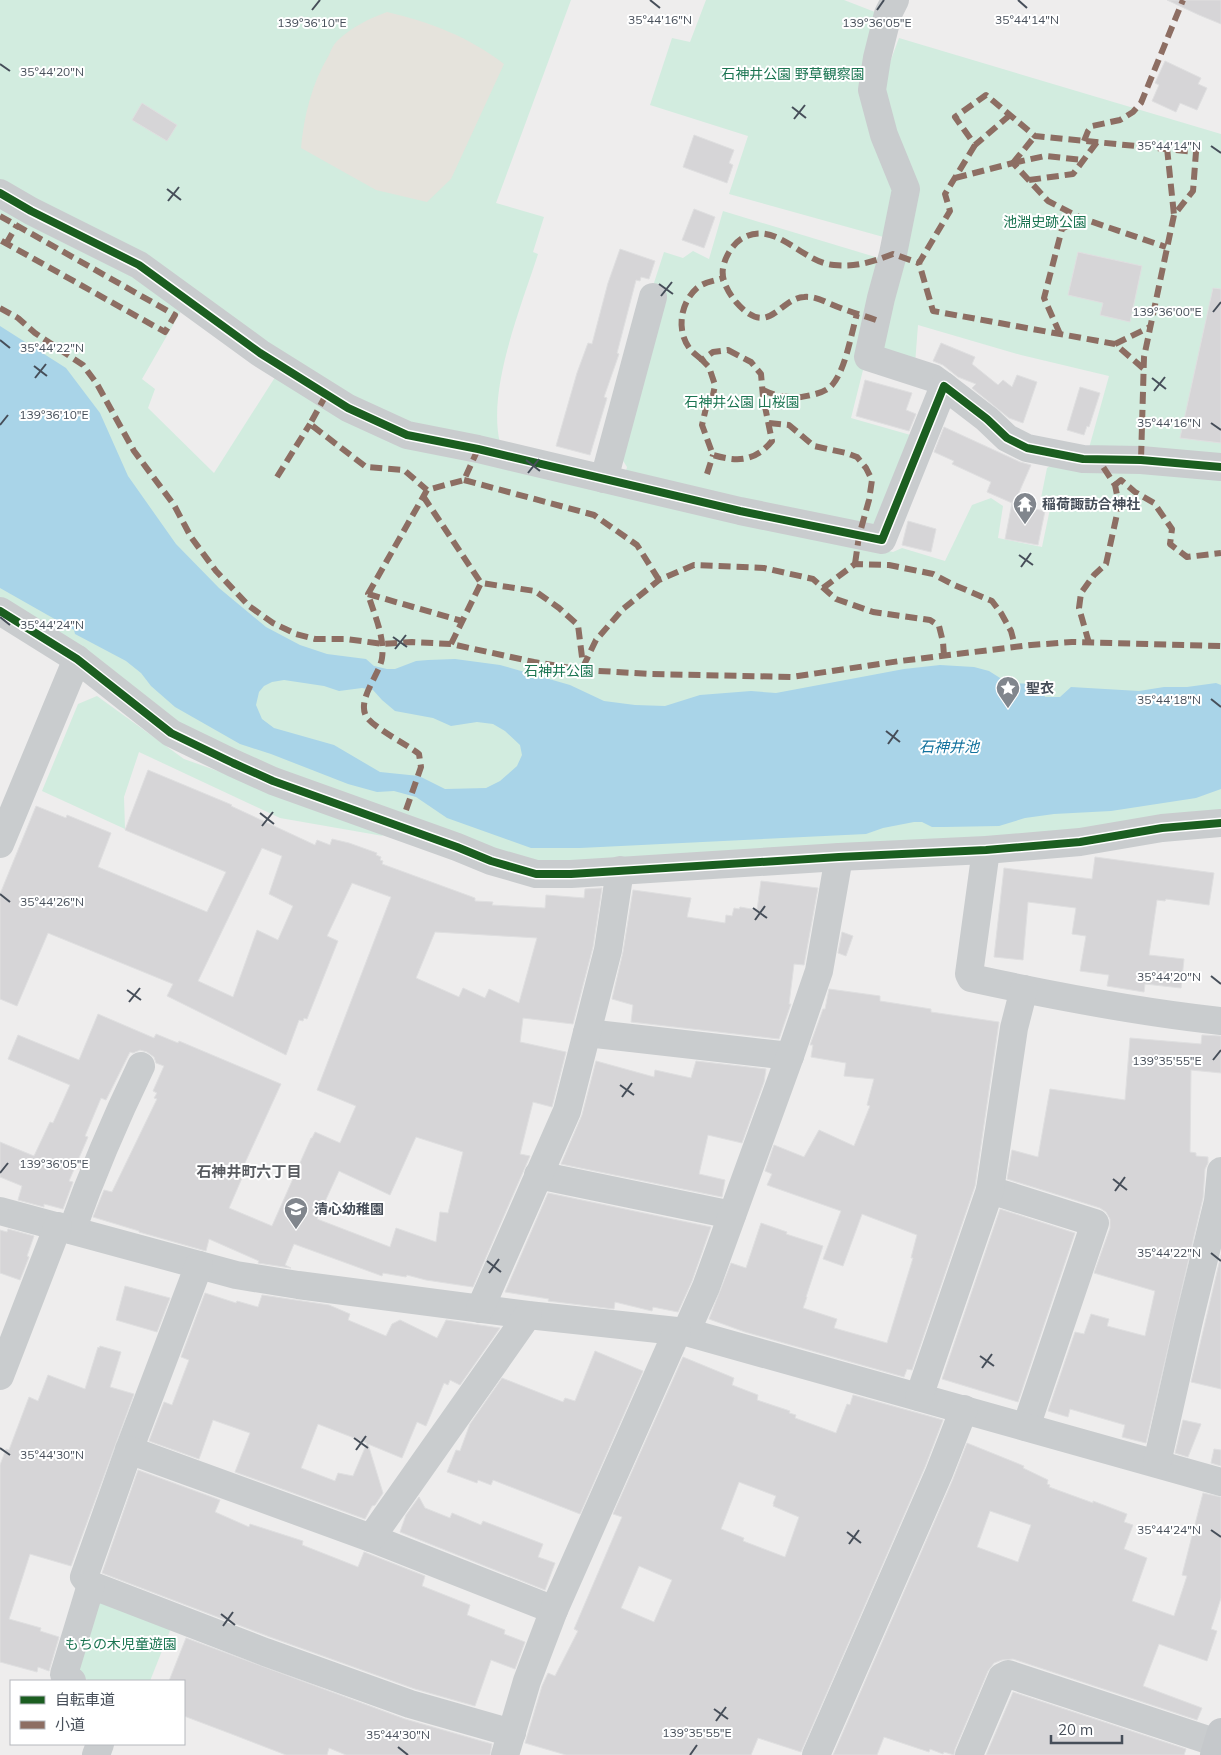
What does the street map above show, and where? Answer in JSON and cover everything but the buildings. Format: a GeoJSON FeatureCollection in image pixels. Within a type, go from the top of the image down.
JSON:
{"type":"FeatureCollection","features":[{"type":"Feature","properties":{"kind":"street"},"geometry":{"type":"LineString","coordinates":[[895,0],[888,14],[877,58],[872,90],[884,135],[906,189],[893,254],[868,357],[933,378],[1007,438],[1027,448],[1083,459],[1141,460],[1221,467]]}},
{"type":"Feature","properties":{"kind":"street"},"geometry":{"type":"LineString","coordinates":[[0,193],[31,211],[139,265],[260,354],[348,408],[386,427],[407,435],[740,511],[882,540],[944,386]]}},
{"type":"Feature","properties":{"kind":"street"},"geometry":{"type":"LineString","coordinates":[[604,480],[653,297]]}},
{"type":"Feature","properties":{"kind":"street"},"geometry":{"type":"LineString","coordinates":[[0,612],[77,659],[171,733],[273,781],[491,861],[536,874],[570,874],[986,850],[1080,842],[1162,828],[1221,823]]}},
{"type":"Feature","properties":{"kind":"street"},"geometry":{"type":"LineString","coordinates":[[0,844],[77,659]]}},
{"type":"Feature","properties":{"kind":"street"},"geometry":{"type":"LineString","coordinates":[[986,850],[969,974],[971,978],[1168,1016],[1221,1021]]}},
{"type":"Feature","properties":{"kind":"street"},"geometry":{"type":"LineString","coordinates":[[199,1265],[129,1450],[84,1577],[92,1585],[265,1652],[410,1704],[509,1744],[527,1681],[554,1610],[682,1332],[706,1287],[790,1056],[819,970],[839,857]]}},
{"type":"Feature","properties":{"kind":"street"},"geometry":{"type":"LineString","coordinates":[[480,1309],[567,1110],[608,950],[620,870]]}},
{"type":"Feature","properties":{"kind":"street"},"geometry":{"type":"LineString","coordinates":[[919,1397],[990,1190],[1014,1028],[1024,989]]}},
{"type":"Feature","properties":{"kind":"street"},"geometry":{"type":"LineString","coordinates":[[587,1033],[790,1056]]}},
{"type":"Feature","properties":{"kind":"street"},"geometry":{"type":"LineString","coordinates":[[0,1376],[65,1228],[87,1188],[113,1125],[141,1066]]}},
{"type":"Feature","properties":{"kind":"street"},"geometry":{"type":"LineString","coordinates":[[1157,1463],[1218,1201],[1221,1171]]}},
{"type":"Feature","properties":{"kind":"street"},"geometry":{"type":"LineString","coordinates":[[538,1175],[732,1215]]}},
{"type":"Feature","properties":{"kind":"street"},"geometry":{"type":"LineString","coordinates":[[990,1190],[1095,1222],[1026,1427]]}},
{"type":"Feature","properties":{"kind":"street"},"geometry":{"type":"LineString","coordinates":[[0,1210],[236,1275],[480,1309],[682,1332],[1221,1482]]}},
{"type":"Feature","properties":{"kind":"street"},"geometry":{"type":"LineString","coordinates":[[371,1538],[528,1315]]}},
{"type":"Feature","properties":{"kind":"street"},"geometry":{"type":"LineString","coordinates":[[816,1755],[935,1482],[964,1409]]}},
{"type":"Feature","properties":{"kind":"street"},"geometry":{"type":"LineString","coordinates":[[129,1450],[371,1538],[554,1610]]}},
{"type":"Feature","properties":{"kind":"street"},"geometry":{"type":"LineString","coordinates":[[69,1680],[66,1679],[64,1674],[92,1585]]}},
{"type":"Feature","properties":{"kind":"street"},"geometry":{"type":"LineString","coordinates":[[969,1755],[1002,1677],[1008,1674],[1217,1743]]}},
{"type":"Feature","properties":{"kind":"green space","name":"石神井公園"},"geometry":{"type":"Polygon","coordinates":[[[0,0],[571,0],[496,203],[544,217],[533,252],[538,254],[515,323],[502,373],[497,422],[500,443],[624,478],[627,467],[622,459],[652,289],[664,252],[683,258],[693,251],[709,259],[723,211],[882,259],[857,359],[863,370],[851,418],[914,436],[885,550],[893,552],[902,548],[945,561],[972,505],[991,498],[1003,506],[998,538],[1042,547],[1050,509],[1041,498],[1047,468],[1060,459],[1221,470],[1221,819],[1080,838],[537,864],[277,773],[174,723],[0,602],[0,202],[180,304],[180,313],[142,379],[155,389],[148,408],[214,473],[279,371],[162,288],[0,197],[0,0]]]}},
{"type":"Feature","properties":{"kind":"green space","name":"石神井公園 野草観察園"},"geometry":{"type":"Polygon","coordinates":[[[706,0],[844,0],[875,12],[898,187],[887,238],[729,194],[748,136],[650,105],[672,38],[690,42],[706,0]]]}},
{"type":"Feature","properties":{"kind":"green space","name":"池淵史跡公園"},"geometry":{"type":"Polygon","coordinates":[[[899,38],[1221,134],[1221,456],[1089,448],[1109,376],[1021,355],[918,325],[915,364],[884,355],[884,316],[913,189],[880,89],[899,38]]]}},
{"type":"Feature","properties":{"kind":"green space"},"geometry":{"type":"Polygon","coordinates":[[[97,696],[184,759],[367,824],[383,836],[280,818],[139,752],[124,797],[125,829],[42,791],[78,704],[97,696]]]}},
{"type":"Feature","properties":{"kind":"green space","name":"もちの木児童遊園"},"geometry":{"type":"Polygon","coordinates":[[[105,1597],[173,1623],[150,1680],[88,1680],[77,1676],[94,1604],[105,1597]]]}},
{"type":"Feature","properties":{"kind":"sand"},"geometry":{"type":"Polygon","coordinates":[[[387,12],[434,26],[463,38],[504,64],[451,179],[427,202],[376,190],[301,148],[304,123],[313,88],[333,46],[354,28],[387,12]]]}},
{"type":"Feature","properties":{"kind":"water","name":"石神井池"},"geometry":{"type":"Polygon","coordinates":[[[0,326],[66,368],[100,413],[128,476],[176,544],[219,588],[266,627],[300,645],[327,654],[366,659],[374,666],[387,669],[395,669],[416,661],[455,659],[500,665],[570,685],[604,701],[635,705],[665,706],[700,695],[751,691],[776,693],[904,669],[940,665],[974,667],[989,671],[1008,683],[1040,684],[1045,697],[1060,697],[1071,687],[1139,691],[1216,683],[1221,685],[1221,789],[1196,798],[1111,811],[1054,814],[1025,818],[999,826],[932,827],[922,822],[914,822],[883,828],[866,834],[580,848],[531,848],[447,818],[416,797],[394,791],[377,792],[348,784],[240,744],[175,707],[151,686],[141,673],[126,661],[75,634],[74,630],[0,588],[0,326]],[[284,680],[272,682],[264,686],[259,692],[256,705],[262,719],[274,728],[334,745],[380,772],[419,776],[445,789],[486,788],[500,781],[517,766],[522,755],[520,745],[505,731],[493,724],[477,722],[451,726],[433,718],[395,711],[373,690],[362,688],[339,691],[324,686],[284,680]]]}},
{"type":"Feature","properties":{"kind":"marked path"},"geometry":{"type":"LineString","coordinates":[[1084,141],[1092,126],[1120,120],[1133,112],[1141,103],[1183,0]]}},
{"type":"Feature","properties":{"kind":"marked path"},"geometry":{"type":"LineString","coordinates":[[1010,115],[975,145],[955,117],[986,95],[1035,136],[1196,152],[1193,191],[1174,215],[1144,357],[1141,460]]}},
{"type":"Feature","properties":{"kind":"marked path"},"geometry":{"type":"LineString","coordinates":[[1013,163],[1035,136]]}},
{"type":"Feature","properties":{"kind":"marked path"},"geometry":{"type":"LineString","coordinates":[[1029,180],[1073,174],[1097,142]]}},
{"type":"Feature","properties":{"kind":"marked path"},"geometry":{"type":"LineString","coordinates":[[975,145],[945,194],[950,211],[919,263],[933,311],[1115,344],[1144,369]]}},
{"type":"Feature","properties":{"kind":"marked path"},"geometry":{"type":"LineString","coordinates":[[1167,148],[1174,215]]}},
{"type":"Feature","properties":{"kind":"marked path"},"geometry":{"type":"LineString","coordinates":[[1013,163],[1045,156],[1083,160]]}},
{"type":"Feature","properties":{"kind":"marked path"},"geometry":{"type":"LineString","coordinates":[[955,178],[1013,163],[1048,201],[1081,218]]}},
{"type":"Feature","properties":{"kind":"marked path"},"geometry":{"type":"LineString","coordinates":[[0,216],[175,315],[165,332],[0,240]]}},
{"type":"Feature","properties":{"kind":"marked path"},"geometry":{"type":"LineString","coordinates":[[1060,334],[1044,298],[1062,229],[1081,218],[1166,247]]}},
{"type":"Feature","properties":{"kind":"marked path"},"geometry":{"type":"LineString","coordinates":[[6,244],[17,225]]}},
{"type":"Feature","properties":{"kind":"marked path"},"geometry":{"type":"LineString","coordinates":[[876,320],[812,297],[795,299],[773,314],[757,317],[747,313],[728,290],[723,272],[725,260],[732,248],[741,239],[753,234],[765,234],[777,237],[811,257],[834,265],[864,263],[893,254],[919,263]]}},
{"type":"Feature","properties":{"kind":"marked path"},"geometry":{"type":"LineString","coordinates":[[702,360],[691,350],[683,334],[682,317],[684,309],[691,294],[697,288],[723,278]]}},
{"type":"Feature","properties":{"kind":"marked path"},"geometry":{"type":"LineString","coordinates":[[0,308],[18,318],[35,333],[83,365],[97,384],[134,451],[174,505],[191,537],[216,571],[249,606],[273,623],[296,634],[315,639],[346,639],[383,644],[412,642],[451,644],[534,662],[583,670],[652,674],[791,677],[900,661],[1031,645],[1072,642],[1221,646]]}},
{"type":"Feature","properties":{"kind":"marked path"},"geometry":{"type":"LineString","coordinates":[[763,390],[786,397],[805,396],[827,390],[838,377],[845,360],[857,314]]}},
{"type":"Feature","properties":{"kind":"marked path"},"geometry":{"type":"LineString","coordinates":[[1115,344],[1150,327]]}},
{"type":"Feature","properties":{"kind":"marked path"},"geometry":{"type":"LineString","coordinates":[[728,350],[751,362],[761,374],[763,397],[772,441],[759,453],[745,459],[730,459],[713,455],[702,425],[706,408],[712,400],[715,385],[709,367],[702,360],[713,352],[728,350]]}},
{"type":"Feature","properties":{"kind":"marked path"},"geometry":{"type":"LineString","coordinates":[[326,395],[310,424],[366,467],[404,470],[427,490]]}},
{"type":"Feature","properties":{"kind":"marked path"},"geometry":{"type":"LineString","coordinates":[[769,423],[789,425],[814,446],[857,457],[866,468],[872,480],[869,500],[859,536],[855,564]]}},
{"type":"Feature","properties":{"kind":"marked path"},"geometry":{"type":"LineString","coordinates":[[277,477],[310,424]]}},
{"type":"Feature","properties":{"kind":"marked path"},"geometry":{"type":"LineString","coordinates":[[406,810],[421,767],[419,754],[375,725],[366,716],[364,709],[364,702],[380,664],[383,650],[368,594],[427,490],[464,480],[478,449]]}},
{"type":"Feature","properties":{"kind":"marked path"},"geometry":{"type":"LineString","coordinates":[[707,474],[713,455]]}},
{"type":"Feature","properties":{"kind":"marked path"},"geometry":{"type":"LineString","coordinates":[[1089,643],[1079,608],[1081,593],[1094,575],[1106,564],[1119,505],[1115,485],[1098,459]]}},
{"type":"Feature","properties":{"kind":"marked path"},"geometry":{"type":"LineString","coordinates":[[464,480],[594,515],[637,545],[659,580]]}},
{"type":"Feature","properties":{"kind":"marked path"},"geometry":{"type":"LineString","coordinates":[[1115,485],[1121,480],[1135,492],[1154,503],[1172,529],[1170,544],[1187,557],[1221,553]]}},
{"type":"Feature","properties":{"kind":"marked path"},"geometry":{"type":"LineString","coordinates":[[423,496],[481,583]]}},
{"type":"Feature","properties":{"kind":"marked path"},"geometry":{"type":"LineString","coordinates":[[823,588],[855,564],[889,565],[933,574],[992,601],[1011,631],[1015,646]]}},
{"type":"Feature","properties":{"kind":"marked path"},"geometry":{"type":"LineString","coordinates":[[583,667],[596,640],[623,609],[659,580],[694,565],[764,568],[813,579],[836,599],[873,612],[930,620],[939,626],[944,656]]}},
{"type":"Feature","properties":{"kind":"marked path"},"geometry":{"type":"LineString","coordinates":[[451,644],[481,583],[535,591],[559,608],[578,625],[583,665]]}},
{"type":"Feature","properties":{"kind":"marked path"},"geometry":{"type":"LineString","coordinates":[[368,594],[462,621]]}},
{"type":"Feature","properties":{"kind":"cycle path"},"geometry":{"type":"LineString","coordinates":[[0,193],[31,211],[139,265],[260,353],[348,408],[407,435],[478,449],[740,511],[882,540],[944,386],[987,419],[1007,438],[1027,448],[1083,459],[1141,460],[1221,467]]}},
{"type":"Feature","properties":{"kind":"cycle path"},"geometry":{"type":"LineString","coordinates":[[0,611],[77,659],[171,733],[273,781],[491,861],[536,874],[571,874],[986,850],[1080,842],[1162,828],[1221,823]]}},
{"type":"Feature","properties":{"kind":"place","name":"稲荷諏訪合神社"},"geometry":{"type":"Point","coordinates":[1025,525]}},
{"type":"Feature","properties":{"kind":"place","name":"聖衣"},"geometry":{"type":"Point","coordinates":[1008,709]}},
{"type":"Feature","properties":{"kind":"place","name":"清心幼稚園"},"geometry":{"type":"Point","coordinates":[296,1230]}},
{"type":"Feature","properties":{"kind":"district","name":"石神井町六丁目"},"geometry":{"type":"Point","coordinates":[249,1171]}},
{"type":"Feature","properties":{"kind":"park label","name":"石神井公園 山桜園"},"geometry":{"type":"Point","coordinates":[742,402]}}]}
